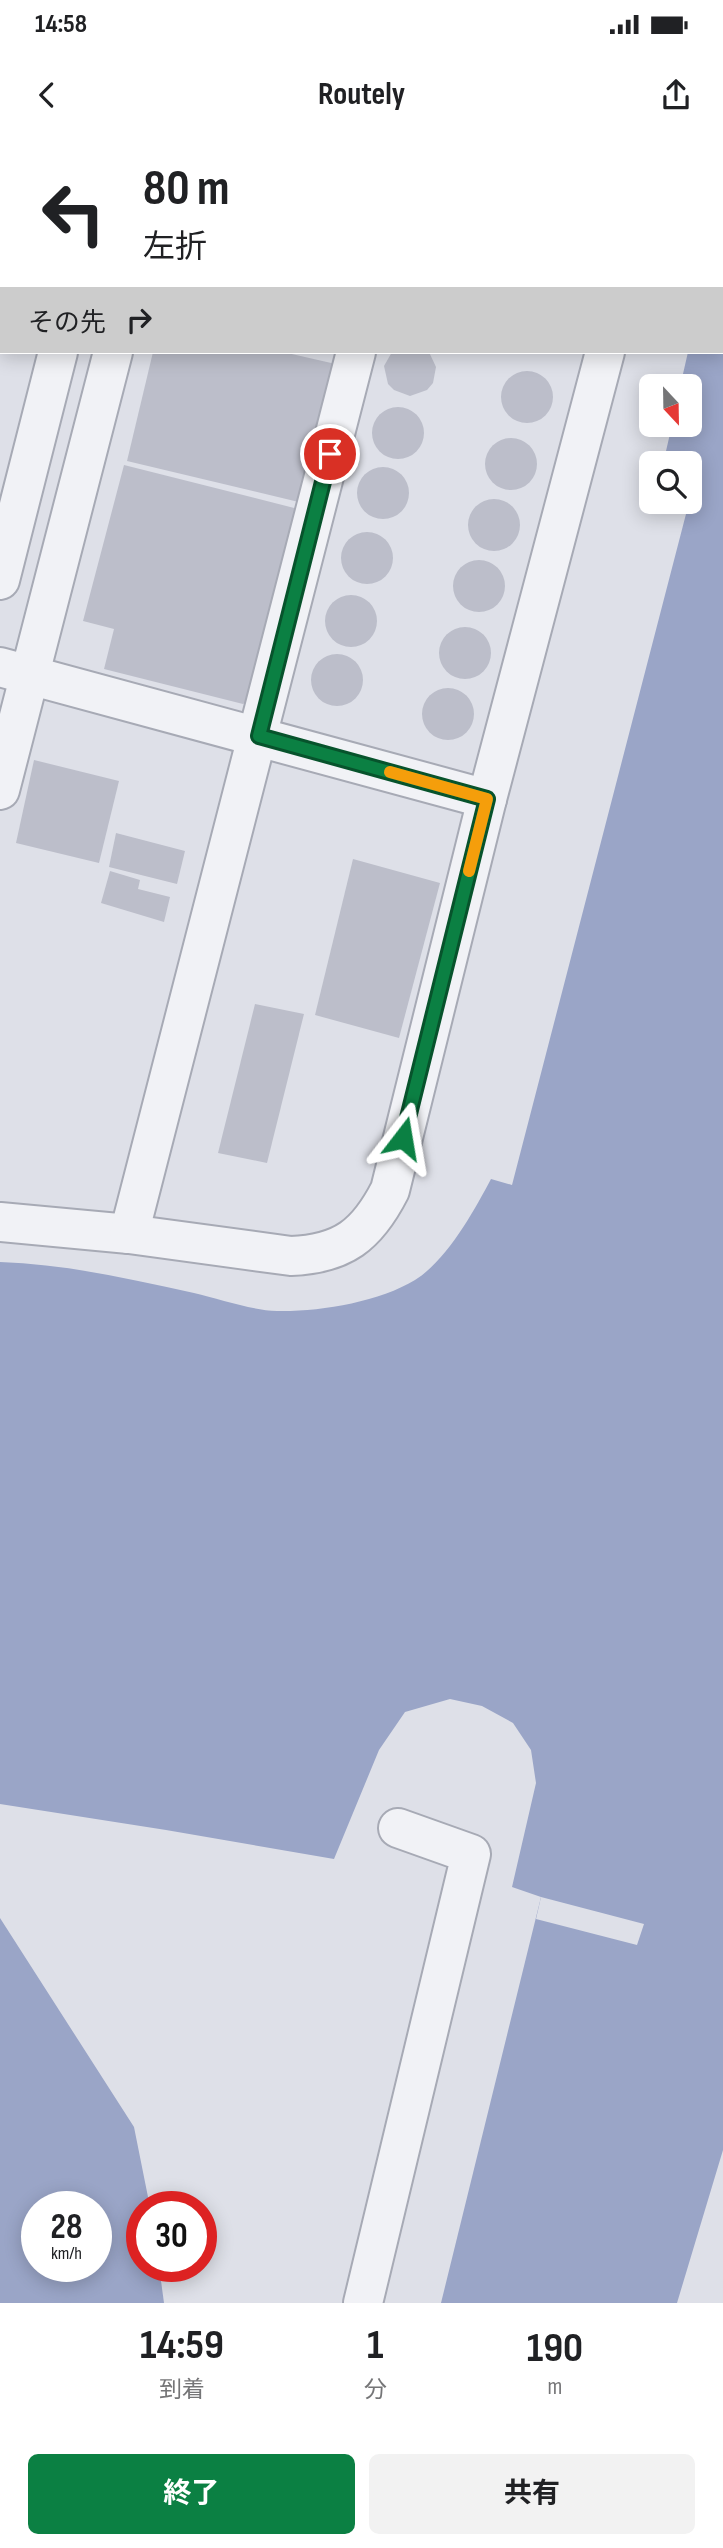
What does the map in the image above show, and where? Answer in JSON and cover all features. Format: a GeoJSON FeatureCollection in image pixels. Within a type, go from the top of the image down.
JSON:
{"type":"FeatureCollection","features":[{"type":"Feature","properties":{"kind":"street"},"geometry":{"type":"LineString","coordinates":[[0,580],[57,354]]}},
{"type":"Feature","properties":{"kind":"street"},"geometry":{"type":"LineString","coordinates":[[0,790],[13,689],[112,354]]}},
{"type":"Feature","properties":{"kind":"street"},"geometry":{"type":"LineString","coordinates":[[129,1234],[355,354]]}},
{"type":"Feature","properties":{"kind":"street"},"geometry":{"type":"LineString","coordinates":[[0,1222],[129,1234],[291,1256],[314,1255],[337,1248],[362,1231],[376,1217],[390,1190],[487,799],[604,354]]}},
{"type":"Feature","properties":{"kind":"street"},"geometry":{"type":"LineString","coordinates":[[13,689],[259,736],[487,799]]}},
{"type":"Feature","properties":{"kind":"street"},"geometry":{"type":"LineString","coordinates":[[363,2303],[471,1854],[398,1828]]}},
{"type":"Feature","properties":{"kind":"water"},"geometry":{"type":"Polygon","coordinates":[[[688,354],[723,354],[723,2150],[677,2303],[441,2303],[541,1897],[512,1887],[536,1783],[531,1750],[513,1723],[482,1706],[450,1699],[405,1712],[379,1750],[334,1859],[0,1804],[0,1262],[97,1273],[267,1310],[294,1311],[330,1307],[367,1300],[415,1280],[449,1248],[491,1179],[512,1185],[686,514],[702,514],[702,451],[666,451],[669,438],[702,438],[702,374],[683,374],[688,354]]]}},
{"type":"Feature","properties":{"kind":"water"},"geometry":{"type":"Polygon","coordinates":[[[0,1918],[134,2127],[147,2191],[126,2191],[126,2282],[161,2282],[164,2303],[0,2303],[0,1918]]]}},
{"type":"Feature","properties":{"kind":"pier"},"geometry":{"type":"Polygon","coordinates":[[[541,1897],[644,1924],[637,1945],[536,1919],[541,1897]]]}},
{"type":"Feature","properties":{"kind":"building"},"geometry":{"type":"Polygon","coordinates":[[[153,354],[292,354],[340,365],[307,504],[127,461],[153,354]]]}},
{"type":"Feature","properties":{"kind":"building"},"geometry":{"type":"Polygon","coordinates":[[[391,354],[430,354],[436,367],[433,383],[427,390],[410,396],[394,390],[388,384],[384,366],[391,354]]]}},
{"type":"Feature","properties":{"kind":"building"},"geometry":{"type":"Polygon","coordinates":[[[527,371],[537,373],[545,379],[551,387],[551,407],[545,415],[537,421],[527,423],[517,421],[509,415],[503,407],[501,397],[503,387],[509,379],[517,373],[527,371]]]}},
{"type":"Feature","properties":{"kind":"building"},"geometry":{"type":"Polygon","coordinates":[[[398,407],[408,409],[416,415],[422,423],[422,443],[416,451],[408,457],[398,459],[388,457],[380,451],[374,443],[372,433],[374,423],[380,415],[388,409],[398,407]]]}},
{"type":"Feature","properties":{"kind":"building"},"geometry":{"type":"Polygon","coordinates":[[[511,438],[521,440],[529,446],[535,454],[535,474],[529,482],[521,488],[511,490],[501,488],[493,482],[487,474],[485,464],[487,454],[493,446],[501,440],[511,438]]]}},
{"type":"Feature","properties":{"kind":"building"},"geometry":{"type":"Polygon","coordinates":[[[124,465],[306,511],[258,695],[243,704],[104,669],[114,629],[83,621],[124,465]]]}},
{"type":"Feature","properties":{"kind":"building"},"geometry":{"type":"Polygon","coordinates":[[[383,467],[393,469],[401,475],[407,483],[407,503],[401,511],[393,517],[383,519],[373,517],[365,511],[359,503],[357,493],[359,483],[365,475],[373,469],[383,467]]]}},
{"type":"Feature","properties":{"kind":"building"},"geometry":{"type":"Polygon","coordinates":[[[494,499],[504,501],[512,507],[518,515],[518,535],[512,543],[504,549],[494,551],[484,549],[476,543],[470,535],[468,525],[470,515],[476,507],[484,501],[494,499]]]}},
{"type":"Feature","properties":{"kind":"building"},"geometry":{"type":"Polygon","coordinates":[[[367,532],[377,534],[385,540],[391,548],[391,568],[385,576],[377,582],[367,584],[357,582],[349,576],[343,568],[341,558],[343,548],[349,540],[357,534],[367,532]]]}},
{"type":"Feature","properties":{"kind":"building"},"geometry":{"type":"Polygon","coordinates":[[[479,560],[489,562],[497,568],[503,576],[503,596],[497,604],[489,610],[479,612],[469,610],[461,604],[455,596],[453,586],[455,576],[461,568],[469,562],[479,560]]]}},
{"type":"Feature","properties":{"kind":"building"},"geometry":{"type":"Polygon","coordinates":[[[351,595],[361,597],[369,603],[375,611],[375,631],[369,639],[361,645],[351,647],[341,645],[333,639],[327,631],[325,621],[327,611],[333,603],[341,597],[351,595]]]}},
{"type":"Feature","properties":{"kind":"building"},"geometry":{"type":"Polygon","coordinates":[[[465,627],[475,629],[483,635],[489,643],[489,663],[483,671],[475,677],[465,679],[455,677],[447,671],[441,663],[439,653],[441,643],[447,635],[455,629],[465,627]]]}},
{"type":"Feature","properties":{"kind":"building"},"geometry":{"type":"Polygon","coordinates":[[[337,654],[347,656],[355,662],[361,670],[361,690],[355,698],[347,704],[337,706],[327,704],[319,698],[313,690],[311,680],[313,670],[319,662],[327,656],[337,654]]]}},
{"type":"Feature","properties":{"kind":"building"},"geometry":{"type":"Polygon","coordinates":[[[448,688],[458,690],[466,696],[472,704],[472,724],[466,732],[458,738],[448,740],[438,738],[430,732],[424,724],[422,714],[424,704],[430,696],[438,690],[448,688]]]}},
{"type":"Feature","properties":{"kind":"building"},"geometry":{"type":"Polygon","coordinates":[[[34,760],[119,781],[99,863],[16,843],[34,760]]]}},
{"type":"Feature","properties":{"kind":"building"},"geometry":{"type":"Polygon","coordinates":[[[116,833],[185,851],[177,884],[109,867],[116,833]]]}},
{"type":"Feature","properties":{"kind":"building"},"geometry":{"type":"Polygon","coordinates":[[[353,859],[440,883],[399,1038],[315,1015],[353,859]]]}},
{"type":"Feature","properties":{"kind":"building"},"geometry":{"type":"Polygon","coordinates":[[[110,871],[140,880],[138,889],[170,897],[164,922],[101,903],[110,871]]]}},
{"type":"Feature","properties":{"kind":"building"},"geometry":{"type":"Polygon","coordinates":[[[255,1004],[304,1014],[267,1163],[218,1153],[255,1004]]]}},
{"type":"Feature","properties":{"kind":"slow traffic"},"geometry":{"type":"LineString","coordinates":[[390,772],[487,799],[469,871]]}},
{"type":"Feature","properties":{"kind":"route"},"geometry":{"type":"LineString","coordinates":[[330,454],[259,736],[487,799],[403,1138]]}}]}
